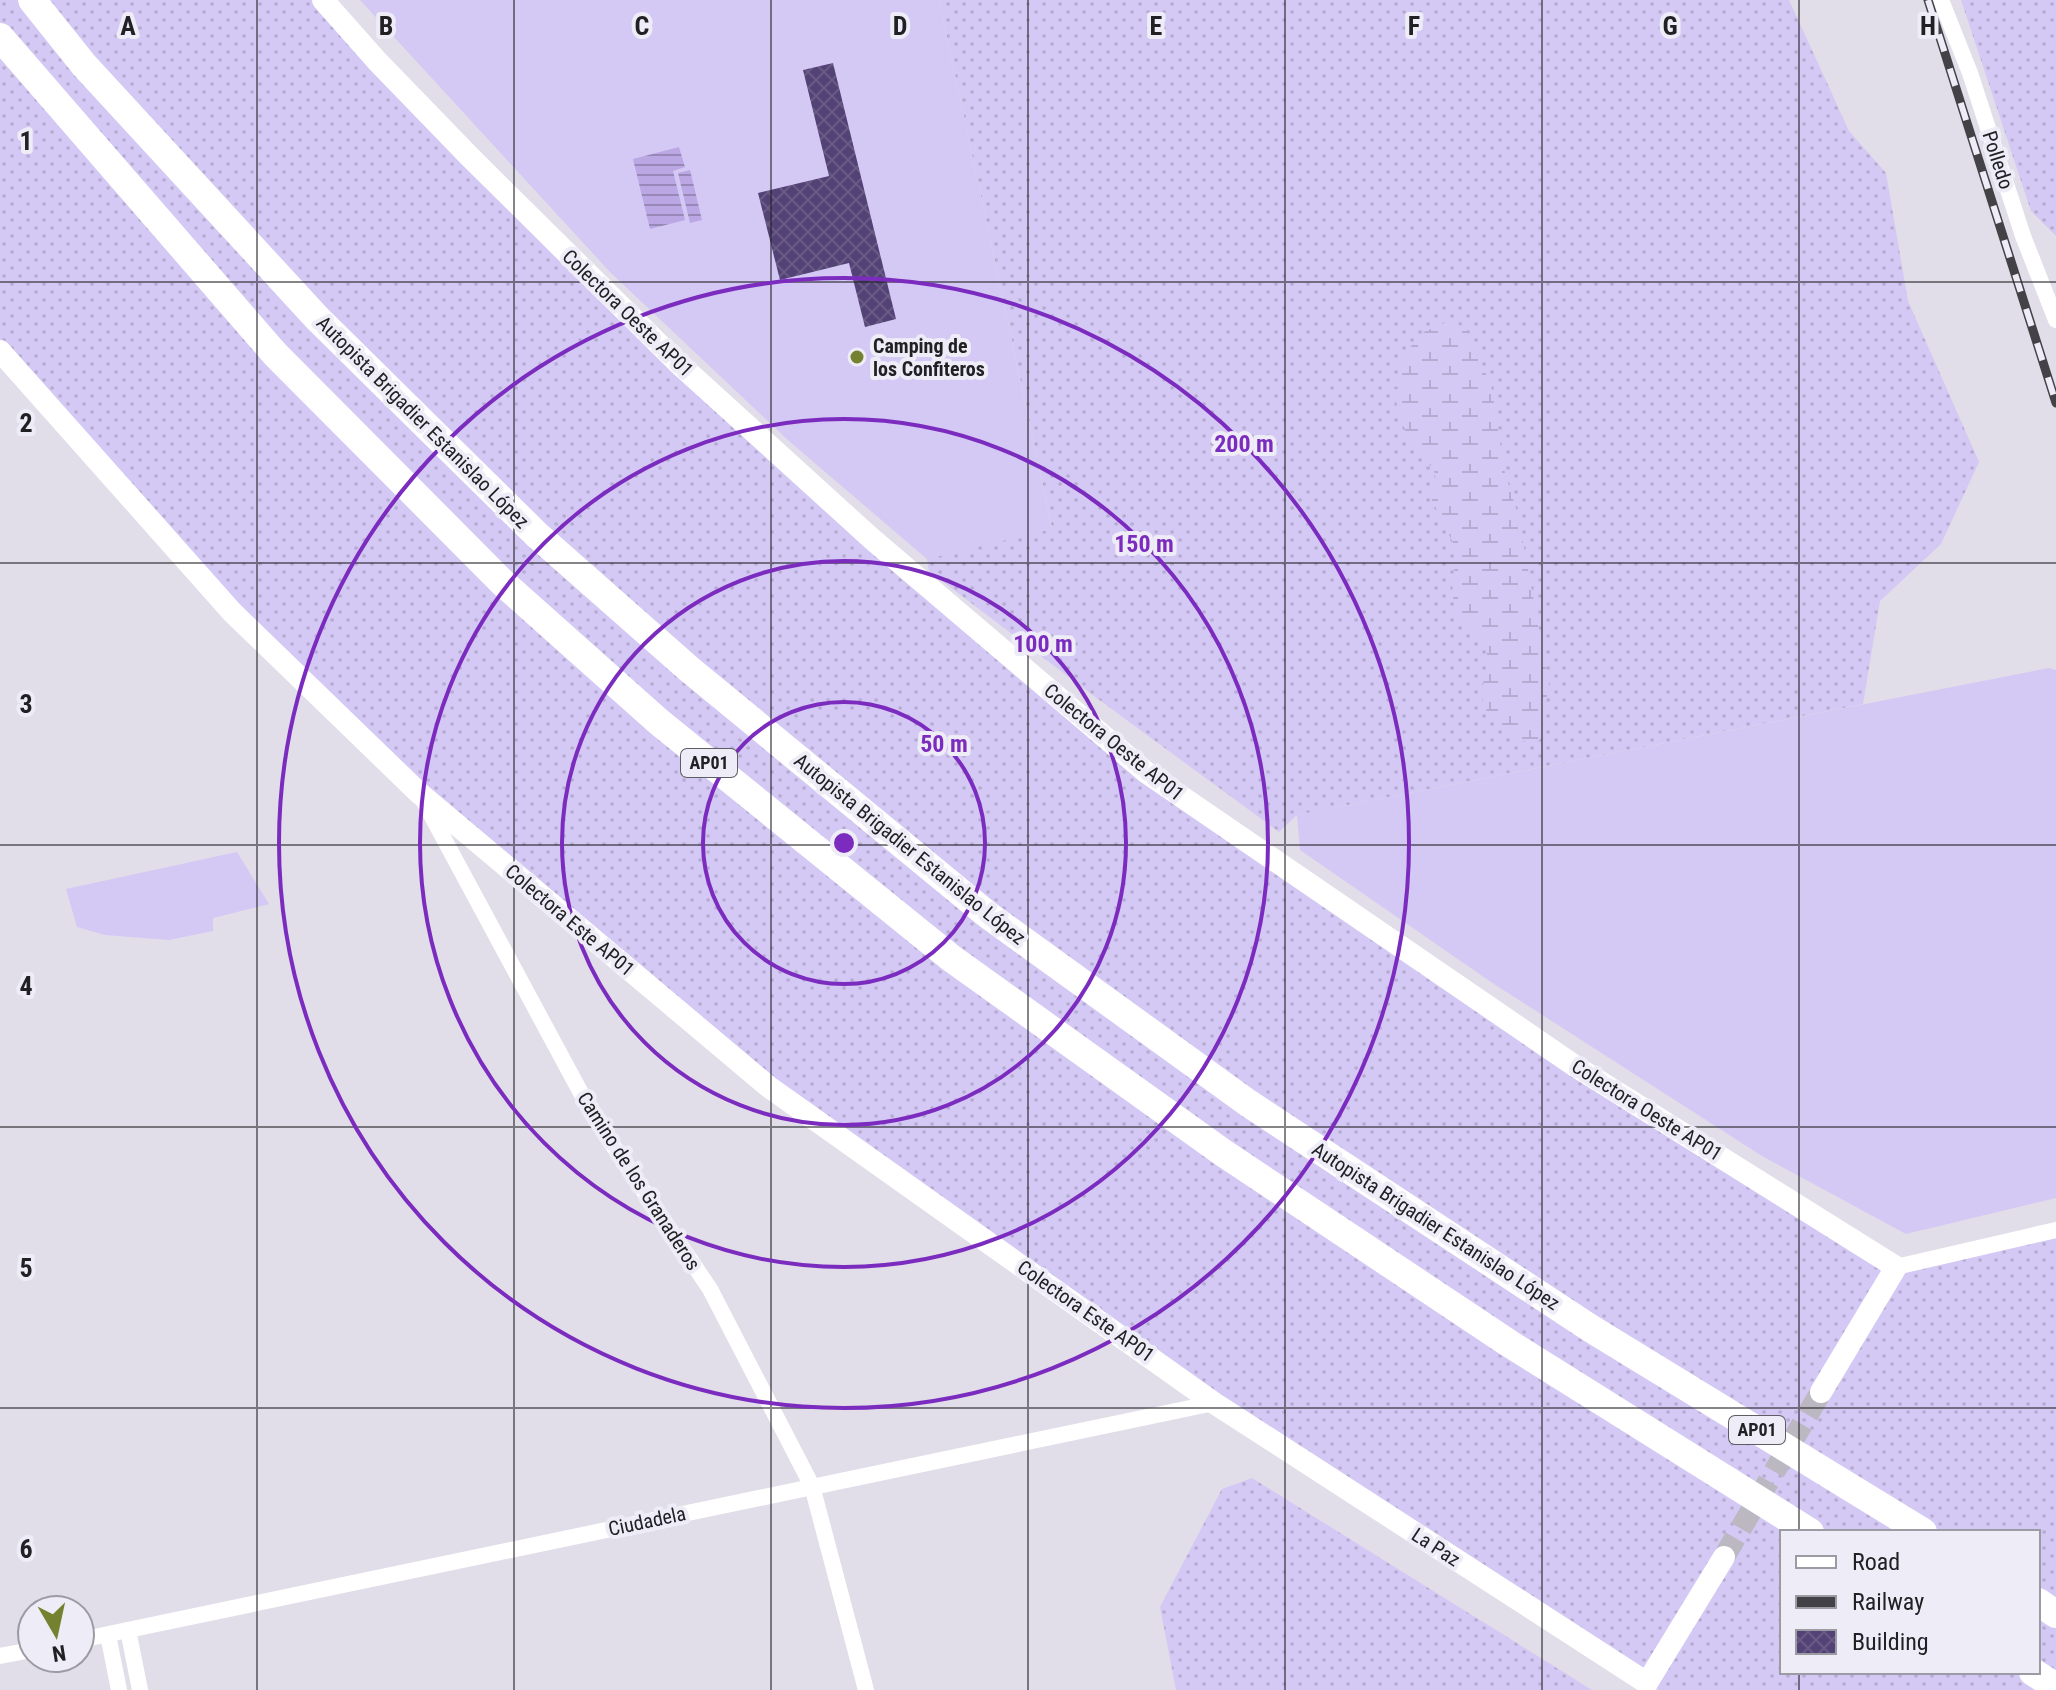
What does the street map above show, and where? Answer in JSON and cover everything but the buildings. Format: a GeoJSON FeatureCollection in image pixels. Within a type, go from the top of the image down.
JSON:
{"type":"FeatureCollection","features":[{"type":"Feature","properties":{"kind":"highway","name":"Autopista Brigadier Estanislao López"},"geometry":{"type":"LineString","coordinates":[[32,0],[84,65],[317,318],[537,535],[689,669],[988,915],[1261,1112],[1590,1328],[1920,1530]]}},
{"type":"Feature","properties":{"kind":"highway","name":"AP01"},"geometry":{"type":"LineString","coordinates":[[0,37],[275,354],[503,583],[659,722],[951,958],[1222,1152],[1510,1344],[1807,1530]]}},
{"type":"Feature","properties":{"kind":"highway"},"geometry":{"type":"LineString","coordinates":[[2036,1674],[2056,1687]]}},
{"type":"Feature","properties":{"kind":"street","name":"Colectora Oeste AP01"},"geometry":{"type":"LineString","coordinates":[[323,0],[469,156],[677,362],[872,539],[1147,773],[1575,1066],[1896,1267]]}},
{"type":"Feature","properties":{"kind":"street","name":"Polledo"},"geometry":{"type":"LineString","coordinates":[[1941,0],[1970,73],[2023,236],[2056,320]]}},
{"type":"Feature","properties":{"kind":"street","name":"Colectora Este AP01"},"geometry":{"type":"LineString","coordinates":[[0,351],[232,612],[418,792],[769,1087],[1214,1403]]}},
{"type":"Feature","properties":{"kind":"street","name":"Camino de los Granaderos"},"geometry":{"type":"LineString","coordinates":[[418,792],[595,1119],[710,1289],[812,1486],[866,1690]]}},
{"type":"Feature","properties":{"kind":"street"},"geometry":{"type":"LineString","coordinates":[[1821,1392],[1896,1267],[2056,1230]]}},
{"type":"Feature","properties":{"kind":"street","name":"Ciudadela"},"geometry":{"type":"LineString","coordinates":[[96,1637],[1214,1403]]}},
{"type":"Feature","properties":{"kind":"street","name":"La Paz"},"geometry":{"type":"LineString","coordinates":[[1214,1403],[1653,1686]]}},
{"type":"Feature","properties":{"kind":"street"},"geometry":{"type":"LineString","coordinates":[[1653,1686],[1724,1557]]}},
{"type":"Feature","properties":{"kind":"street"},"geometry":{"type":"LineString","coordinates":[[128,1630],[140,1690]]}},
{"type":"Feature","properties":{"kind":"street"},"geometry":{"type":"LineString","coordinates":[[108,1635],[119,1690]]}},
{"type":"Feature","properties":{"kind":"green space"},"geometry":{"type":"Polygon","coordinates":[[[0,0],[323,0],[677,362],[1147,773],[1895,1267],[2056,1230],[2056,1690],[1659,1690],[1214,1403],[769,1087],[418,792],[232,612],[0,351],[0,0]]]}},
{"type":"Feature","properties":{"kind":"green space","name":"Camping de los Confiteros"},"geometry":{"type":"Polygon","coordinates":[[[360,0],[939,0],[1052,529],[927,559],[789,441],[610,272],[360,0]]]}},
{"type":"Feature","properties":{"kind":"green space"},"geometry":{"type":"Polygon","coordinates":[[[939,0],[1789,0],[1849,131],[1886,173],[1908,301],[1979,462],[1941,544],[1880,601],[1863,704],[1297,815],[1279,832],[929,571],[927,559],[1052,528],[939,0]]]}},
{"type":"Feature","properties":{"kind":"green space"},"geometry":{"type":"Polygon","coordinates":[[[1961,0],[2056,0],[2056,236],[2031,211],[1961,0]]]}},
{"type":"Feature","properties":{"kind":"green space"},"geometry":{"type":"Polygon","coordinates":[[[1451,320],[1466,329],[1491,385],[1505,473],[1518,515],[1549,683],[1540,740],[1512,742],[1483,702],[1487,654],[1455,607],[1453,580],[1458,553],[1431,498],[1437,485],[1434,470],[1407,436],[1394,395],[1405,353],[1424,332],[1451,320]]]}},
{"type":"Feature","properties":{"kind":"green space"},"geometry":{"type":"Polygon","coordinates":[[[2049,668],[2056,670],[2056,1198],[1906,1234],[1762,1156],[1491,982],[1300,850],[1297,815],[2049,668]]]}},
{"type":"Feature","properties":{"kind":"green space"},"geometry":{"type":"Polygon","coordinates":[[[237,852],[269,904],[213,918],[213,931],[169,940],[105,935],[77,927],[66,889],[237,852]]]}},
{"type":"Feature","properties":{"kind":"green space"},"geometry":{"type":"Polygon","coordinates":[[[1252,1478],[1592,1690],[1176,1690],[1160,1607],[1222,1489],[1252,1478]]]}},
{"type":"Feature","properties":{"kind":"shaded area"},"geometry":{"type":"Polygon","coordinates":[[[679,147],[685,167],[673,171],[685,220],[650,229],[633,159],[679,147]]]}},
{"type":"Feature","properties":{"kind":"shaded area"},"geometry":{"type":"Polygon","coordinates":[[[690,170],[702,220],[690,223],[678,173],[690,170]]]}},
{"type":"Feature","properties":{"kind":"tunnel"},"geometry":{"type":"LineString","coordinates":[[1724,1557],[1821,1392]]}},
{"type":"Feature","properties":{"kind":"railway"},"geometry":{"type":"LineString","coordinates":[[1928,0],[2056,403]]}},
{"type":"Feature","properties":{"kind":"place","name":"Camping de los Confiteros"},"geometry":{"type":"Point","coordinates":[857,357]}}]}
